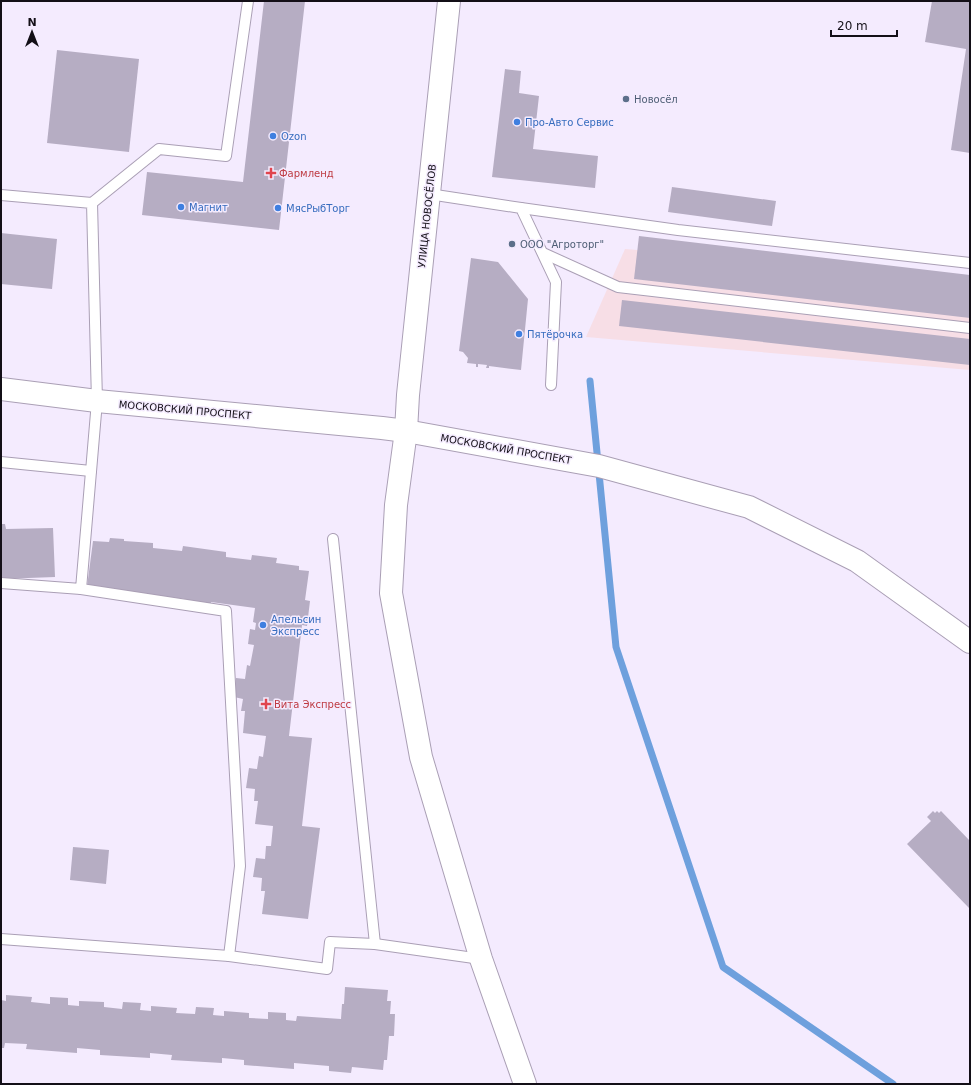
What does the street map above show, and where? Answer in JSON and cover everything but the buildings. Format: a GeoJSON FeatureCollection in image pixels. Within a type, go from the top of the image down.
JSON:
{"type":"FeatureCollection","features":[{"type":"Feature","properties":{"kind":"street","name":"УЛИЦА НОВОСЁЛОВ"},"geometry":{"type":"LineString","coordinates":[[449,1],[408,395],[406,431],[396,505],[392,593],[421,757],[481,959],[525,1084]]}},
{"type":"Feature","properties":{"kind":"street","name":"МОСКОВСКИЙ ПРОСПЕКТ"},"geometry":{"type":"LineString","coordinates":[[1,389],[97,401],[406,431],[599,466],[749,508],[857,561],[970,642]]}},
{"type":"Feature","properties":{"kind":"lane"},"geometry":{"type":"LineString","coordinates":[[1,194],[92,203],[159,149],[226,156],[248,1]]}},
{"type":"Feature","properties":{"kind":"lane"},"geometry":{"type":"LineString","coordinates":[[429,194],[678,230],[970,263]]}},
{"type":"Feature","properties":{"kind":"lane"},"geometry":{"type":"LineString","coordinates":[[80,589],[97,401],[92,203]]}},
{"type":"Feature","properties":{"kind":"lane"},"geometry":{"type":"LineString","coordinates":[[521,208],[556,282],[551,386]]}},
{"type":"Feature","properties":{"kind":"lane"},"geometry":{"type":"LineString","coordinates":[[542,253],[618,287],[970,328]]}},
{"type":"Feature","properties":{"kind":"lane"},"geometry":{"type":"LineString","coordinates":[[1,462],[91,471]]}},
{"type":"Feature","properties":{"kind":"lane"},"geometry":{"type":"LineString","coordinates":[[333,539],[375,944]]}},
{"type":"Feature","properties":{"kind":"lane"},"geometry":{"type":"LineString","coordinates":[[1,583],[80,589],[226,611],[240,866],[230,956]]}},
{"type":"Feature","properties":{"kind":"lane"},"geometry":{"type":"LineString","coordinates":[[1,938],[230,956],[327,969],[330,942],[375,944],[481,959]]}},
{"type":"Feature","properties":{"kind":"shaded area"},"geometry":{"type":"Polygon","coordinates":[[[625,249],[970,277],[970,370],[586,337],[625,249]]]}},
{"type":"Feature","properties":{"kind":"waterway"},"geometry":{"type":"LineString","coordinates":[[590,381],[616,647],[723,967],[893,1084]]}},
{"type":"Feature","properties":{"kind":"place","name":"Новосёл"},"geometry":{"type":"Point","coordinates":[626,99]}},
{"type":"Feature","properties":{"kind":"place","name":"Про-Авто Сервис"},"geometry":{"type":"Point","coordinates":[517,122]}},
{"type":"Feature","properties":{"kind":"place","name":"Ozon"},"geometry":{"type":"Point","coordinates":[273,136]}},
{"type":"Feature","properties":{"kind":"place","name":"Фармленд"},"geometry":{"type":"Point","coordinates":[271,173]}},
{"type":"Feature","properties":{"kind":"place","name":"Магнит"},"geometry":{"type":"Point","coordinates":[181,207]}},
{"type":"Feature","properties":{"kind":"place","name":"МясРыбТорг"},"geometry":{"type":"Point","coordinates":[278,208]}},
{"type":"Feature","properties":{"kind":"place","name":"ООО \"Агроторг\""},"geometry":{"type":"Point","coordinates":[512,244]}},
{"type":"Feature","properties":{"kind":"place","name":"Пятёрочка"},"geometry":{"type":"Point","coordinates":[519,334]}},
{"type":"Feature","properties":{"kind":"place","name":"Апельсин Экспресс"},"geometry":{"type":"Point","coordinates":[263,625]}},
{"type":"Feature","properties":{"kind":"place","name":"Вита Экспресс"},"geometry":{"type":"Point","coordinates":[266,704]}}]}
